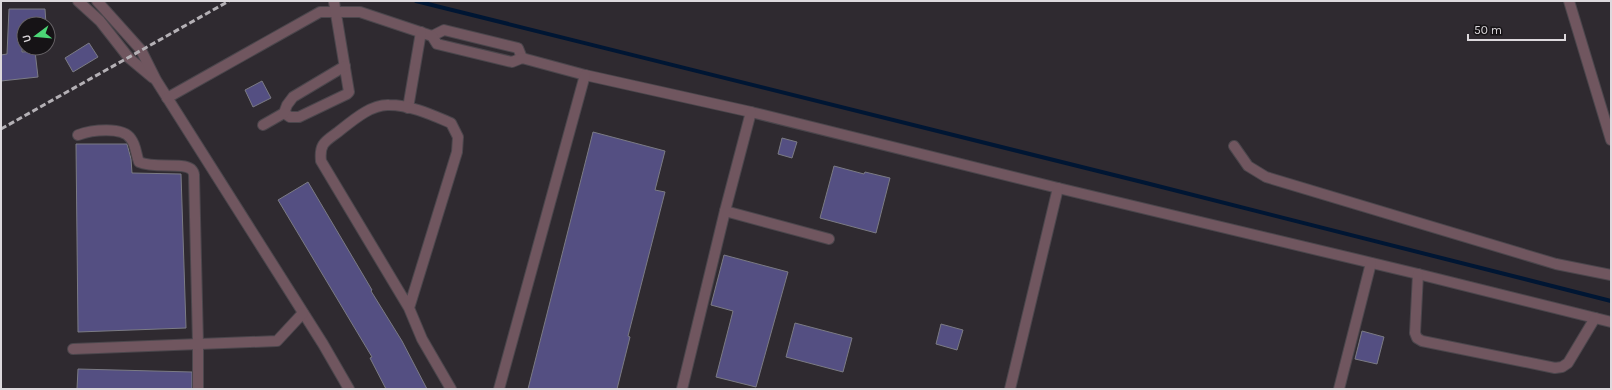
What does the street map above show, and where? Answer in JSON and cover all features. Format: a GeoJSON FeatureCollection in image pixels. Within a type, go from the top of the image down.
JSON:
{"type":"FeatureCollection","features":[{"type":"Feature","properties":{"kind":"street"},"geometry":{"type":"LineString","coordinates":[[78,1],[100,21],[129,58],[156,80]]}},
{"type":"Feature","properties":{"kind":"street"},"geometry":{"type":"LineString","coordinates":[[97,1],[142,50],[156,80],[323,344],[349,389]]}},
{"type":"Feature","properties":{"kind":"street"},"geometry":{"type":"LineString","coordinates":[[168,98],[320,12],[334,1]]}},
{"type":"Feature","properties":{"kind":"street"},"geometry":{"type":"LineString","coordinates":[[284,113],[290,117],[299,117],[347,94],[349,88],[334,1]]}},
{"type":"Feature","properties":{"kind":"street"},"geometry":{"type":"LineString","coordinates":[[1569,1],[1611,140]]}},
{"type":"Feature","properties":{"kind":"street"},"geometry":{"type":"LineString","coordinates":[[320,12],[360,12],[432,36],[437,44],[512,62],[522,58],[585,75],[751,112],[1611,322]]}},
{"type":"Feature","properties":{"kind":"street"},"geometry":{"type":"LineString","coordinates":[[432,36],[444,30],[518,48],[522,58]]}},
{"type":"Feature","properties":{"kind":"street"},"geometry":{"type":"LineString","coordinates":[[408,108],[421,32]]}},
{"type":"Feature","properties":{"kind":"street"},"geometry":{"type":"LineString","coordinates":[[263,124],[284,113],[287,105],[293,97],[345,66]]}},
{"type":"Feature","properties":{"kind":"street"},"geometry":{"type":"LineString","coordinates":[[499,389],[585,75]]}},
{"type":"Feature","properties":{"kind":"street"},"geometry":{"type":"LineString","coordinates":[[409,308],[457,152],[458,137],[452,122],[416,109],[388,104],[374,108],[356,117],[322,144],[320,151],[321,161],[409,308],[422,339],[451,389]]}},
{"type":"Feature","properties":{"kind":"street"},"geometry":{"type":"LineString","coordinates":[[682,389],[725,211],[751,112]]}},
{"type":"Feature","properties":{"kind":"street"},"geometry":{"type":"LineString","coordinates":[[78,135],[88,131],[105,130],[126,134],[133,142],[139,162],[152,166],[185,167],[193,171],[202,344],[198,389]]}},
{"type":"Feature","properties":{"kind":"street"},"geometry":{"type":"LineString","coordinates":[[1234,146],[1248,166],[1266,178],[1556,264],[1611,275]]}},
{"type":"Feature","properties":{"kind":"street"},"geometry":{"type":"LineString","coordinates":[[1010,389],[1058,188]]}},
{"type":"Feature","properties":{"kind":"street"},"geometry":{"type":"LineString","coordinates":[[725,211],[829,240]]}},
{"type":"Feature","properties":{"kind":"street"},"geometry":{"type":"LineString","coordinates":[[1340,389],[1371,263]]}},
{"type":"Feature","properties":{"kind":"street"},"geometry":{"type":"LineString","coordinates":[[1418,274],[1415,333],[1417,338],[1422,341],[1555,368],[1562,367],[1568,363],[1595,318]]}},
{"type":"Feature","properties":{"kind":"street"},"geometry":{"type":"LineString","coordinates":[[73,349],[277,341],[303,313]]}},
{"type":"Feature","properties":{"kind":"building"},"geometry":{"type":"Polygon","coordinates":[[[9,9],[45,9],[45,16],[16,16],[16,56],[36,56],[38,77],[1,81],[1,55],[7,54],[9,9]]]}},
{"type":"Feature","properties":{"kind":"building"},"geometry":{"type":"Polygon","coordinates":[[[89,43],[98,57],[73,72],[65,58],[89,43]]]}},
{"type":"Feature","properties":{"kind":"building"},"geometry":{"type":"Polygon","coordinates":[[[262,81],[271,98],[253,107],[245,90],[262,81]]]}},
{"type":"Feature","properties":{"kind":"building"},"geometry":{"type":"Polygon","coordinates":[[[593,132],[665,151],[655,190],[665,192],[628,336],[630,337],[617,389],[528,389],[593,132]]]}},
{"type":"Feature","properties":{"kind":"building"},"geometry":{"type":"Polygon","coordinates":[[[782,138],[797,142],[792,158],[778,154],[782,138]]]}},
{"type":"Feature","properties":{"kind":"building"},"geometry":{"type":"Polygon","coordinates":[[[76,144],[127,144],[131,159],[132,173],[181,174],[186,328],[78,332],[76,144]]]}},
{"type":"Feature","properties":{"kind":"building"},"geometry":{"type":"Polygon","coordinates":[[[834,166],[864,174],[865,172],[890,178],[876,233],[820,218],[834,166]]]}},
{"type":"Feature","properties":{"kind":"building"},"geometry":{"type":"Polygon","coordinates":[[[308,182],[372,290],[371,291],[402,341],[427,389],[386,389],[370,358],[372,357],[278,200],[308,182]]]}},
{"type":"Feature","properties":{"kind":"building"},"geometry":{"type":"Polygon","coordinates":[[[724,255],[788,272],[756,387],[716,377],[733,311],[711,305],[724,255]]]}},
{"type":"Feature","properties":{"kind":"building"},"geometry":{"type":"Polygon","coordinates":[[[795,323],[852,338],[843,372],[786,357],[795,323]]]}},
{"type":"Feature","properties":{"kind":"building"},"geometry":{"type":"Polygon","coordinates":[[[941,324],[963,330],[957,350],[936,344],[941,324]]]}},
{"type":"Feature","properties":{"kind":"building"},"geometry":{"type":"Polygon","coordinates":[[[1362,331],[1384,337],[1377,364],[1355,359],[1362,331]]]}},
{"type":"Feature","properties":{"kind":"building"},"geometry":{"type":"Polygon","coordinates":[[[78,369],[192,372],[192,389],[77,389],[78,369]]]}},
{"type":"Feature","properties":{"kind":"waterway"},"geometry":{"type":"LineString","coordinates":[[416,1],[1146,183],[1611,301]]}},
{"type":"Feature","properties":{"kind":"railway"},"geometry":{"type":"LineString","coordinates":[[1,129],[229,1]]}}]}
